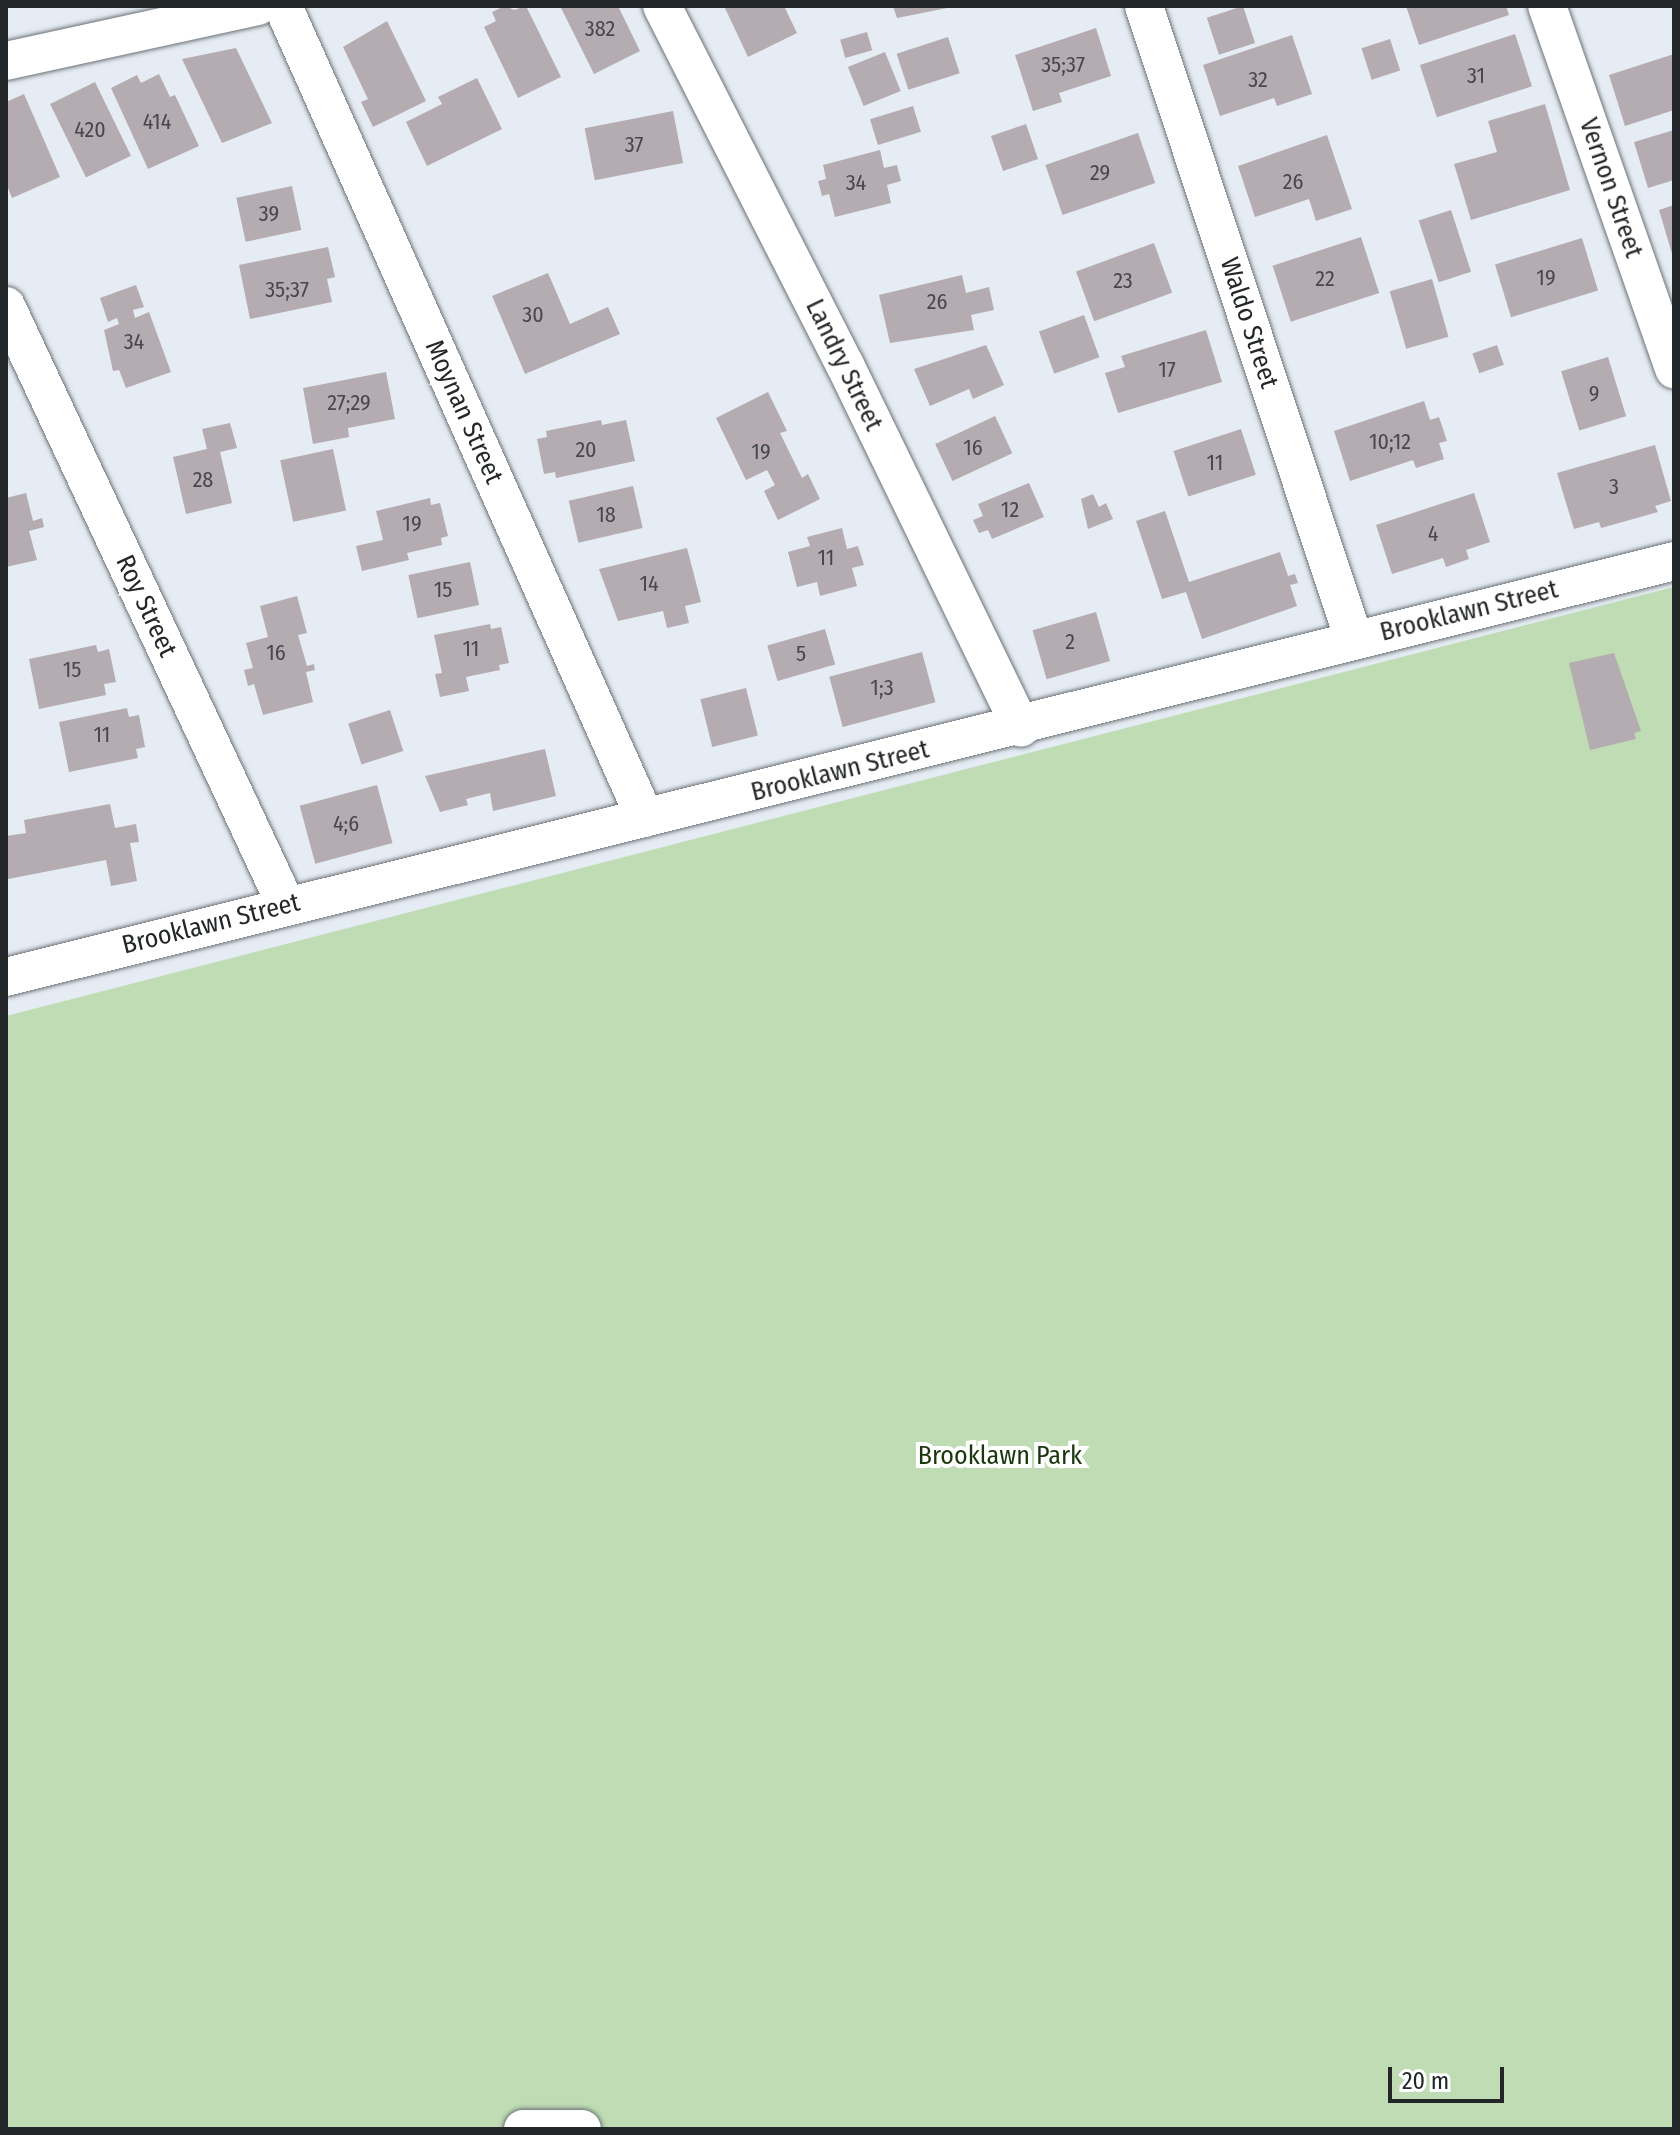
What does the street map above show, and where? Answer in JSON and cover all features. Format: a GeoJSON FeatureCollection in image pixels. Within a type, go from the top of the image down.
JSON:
{"type":"FeatureCollection","features":[{"type":"Feature","properties":{"kind":"street"},"geometry":{"type":"LineString","coordinates":[[6,61],[258,6]]}},
{"type":"Feature","properties":{"kind":"street","name":"Moynan Street"},"geometry":{"type":"LineString","coordinates":[[283,6],[645,818]]}},
{"type":"Feature","properties":{"kind":"street","name":"Landry Street"},"geometry":{"type":"LineString","coordinates":[[662,6],[845,365],[1021,727]]}},
{"type":"Feature","properties":{"kind":"street","name":"Waldo Street"},"geometry":{"type":"LineString","coordinates":[[1144,6],[1354,640]]}},
{"type":"Feature","properties":{"kind":"street","name":"Vernon Street"},"geometry":{"type":"LineString","coordinates":[[1547,6],[1674,369]]}},
{"type":"Feature","properties":{"kind":"street","name":"Roy Street"},"geometry":{"type":"LineString","coordinates":[[6,306],[286,905]]}},
{"type":"Feature","properties":{"kind":"street","name":"Brooklawn Street"},"geometry":{"type":"LineString","coordinates":[[6,977],[286,905],[1021,727],[1674,561]]}},
{"type":"Feature","properties":{"kind":"street"},"geometry":{"type":"LineString","coordinates":[[523,2129],[582,2129]]}},
{"type":"Feature","properties":{"kind":"green space","name":"Brooklawn Park"},"geometry":{"type":"Polygon","coordinates":[[[1674,587],[1674,2129],[6,2129],[6,1016],[1674,587]]]}},
{"type":"Feature","properties":{"kind":"building"},"geometry":{"type":"Polygon","coordinates":[[[505,6],[514,10],[526,6],[561,77],[518,98],[484,27],[496,21],[492,12],[505,6]]]}},
{"type":"Feature","properties":{"kind":"building"},"geometry":{"type":"Polygon","coordinates":[[[560,6],[618,6],[640,51],[594,74],[560,6]]]}},
{"type":"Feature","properties":{"kind":"building"},"geometry":{"type":"Polygon","coordinates":[[[724,6],[784,6],[797,33],[748,57],[724,6]]]}},
{"type":"Feature","properties":{"kind":"building"},"geometry":{"type":"Polygon","coordinates":[[[893,6],[952,6],[952,7],[897,18],[893,6]]]}},
{"type":"Feature","properties":{"kind":"building"},"geometry":{"type":"Polygon","coordinates":[[[1243,6],[1255,43],[1219,55],[1207,18],[1243,6]]]}},
{"type":"Feature","properties":{"kind":"building"},"geometry":{"type":"Polygon","coordinates":[[[1406,6],[1506,6],[1509,15],[1419,45],[1406,6]]]}},
{"type":"Feature","properties":{"kind":"building"},"geometry":{"type":"Polygon","coordinates":[[[387,21],[426,101],[373,127],[361,102],[368,99],[343,47],[387,21]]]}},
{"type":"Feature","properties":{"kind":"building"},"geometry":{"type":"Polygon","coordinates":[[[1096,28],[1111,76],[1059,93],[1062,102],[1033,111],[1015,55],[1096,28]]]}},
{"type":"Feature","properties":{"kind":"building"},"geometry":{"type":"Polygon","coordinates":[[[867,32],[872,50],[845,58],[840,40],[867,32]]]}},
{"type":"Feature","properties":{"kind":"building"},"geometry":{"type":"Polygon","coordinates":[[[1515,34],[1532,86],[1437,117],[1420,65],[1515,34]]]}},
{"type":"Feature","properties":{"kind":"building"},"geometry":{"type":"Polygon","coordinates":[[[1292,35],[1312,94],[1277,106],[1274,98],[1220,116],[1203,65],[1292,35]]]}},
{"type":"Feature","properties":{"kind":"building"},"geometry":{"type":"Polygon","coordinates":[[[948,37],[960,73],[908,90],[897,54],[948,37]]]}},
{"type":"Feature","properties":{"kind":"building"},"geometry":{"type":"Polygon","coordinates":[[[1390,39],[1400,70],[1372,80],[1361,48],[1390,39]]]}},
{"type":"Feature","properties":{"kind":"building"},"geometry":{"type":"Polygon","coordinates":[[[236,48],[272,123],[222,143],[182,59],[236,48]]]}},
{"type":"Feature","properties":{"kind":"building"},"geometry":{"type":"Polygon","coordinates":[[[885,52],[901,91],[864,106],[848,67],[885,52]]]}},
{"type":"Feature","properties":{"kind":"building"},"geometry":{"type":"Polygon","coordinates":[[[1674,54],[1674,110],[1625,126],[1609,75],[1674,54]]]}},
{"type":"Feature","properties":{"kind":"building"},"geometry":{"type":"Polygon","coordinates":[[[159,74],[170,97],[175,95],[199,146],[148,169],[111,88],[137,75],[141,83],[159,74]]]}},
{"type":"Feature","properties":{"kind":"building"},"geometry":{"type":"Polygon","coordinates":[[[477,78],[502,129],[427,166],[406,122],[442,104],[438,97],[477,78]]]}},
{"type":"Feature","properties":{"kind":"building"},"geometry":{"type":"Polygon","coordinates":[[[95,82],[131,156],[86,178],[50,104],[95,82]]]}},
{"type":"Feature","properties":{"kind":"building"},"geometry":{"type":"Polygon","coordinates":[[[24,94],[60,177],[12,198],[6,183],[6,102],[24,94]]]}},
{"type":"Feature","properties":{"kind":"building"},"geometry":{"type":"Polygon","coordinates":[[[1545,104],[1570,190],[1471,220],[1454,164],[1497,152],[1488,121],[1545,104]]]}},
{"type":"Feature","properties":{"kind":"building"},"geometry":{"type":"Polygon","coordinates":[[[913,106],[921,132],[878,145],[870,119],[913,106]]]}},
{"type":"Feature","properties":{"kind":"building"},"geometry":{"type":"Polygon","coordinates":[[[673,111],[683,163],[595,180],[585,128],[673,111]]]}},
{"type":"Feature","properties":{"kind":"building"},"geometry":{"type":"Polygon","coordinates":[[[1026,124],[1038,159],[1003,171],[991,136],[1026,124]]]}},
{"type":"Feature","properties":{"kind":"building"},"geometry":{"type":"Polygon","coordinates":[[[1674,130],[1674,180],[1648,188],[1634,142],[1674,130]]]}},
{"type":"Feature","properties":{"kind":"building"},"geometry":{"type":"Polygon","coordinates":[[[1138,133],[1155,183],[1063,215],[1045,165],[1138,133]]]}},
{"type":"Feature","properties":{"kind":"building"},"geometry":{"type":"Polygon","coordinates":[[[1327,135],[1352,209],[1316,221],[1309,199],[1255,217],[1238,166],[1327,135]]]}},
{"type":"Feature","properties":{"kind":"building"},"geometry":{"type":"Polygon","coordinates":[[[880,150],[884,168],[897,165],[901,181],[887,185],[891,203],[835,217],[829,194],[822,196],[818,181],[826,179],[823,165],[880,150]]]}},
{"type":"Feature","properties":{"kind":"building"},"geometry":{"type":"Polygon","coordinates":[[[292,186],[301,230],[246,242],[236,198],[292,186]]]}},
{"type":"Feature","properties":{"kind":"building"},"geometry":{"type":"Polygon","coordinates":[[[1674,205],[1674,256],[1673,257],[1659,210],[1674,205]]]}},
{"type":"Feature","properties":{"kind":"building"},"geometry":{"type":"Polygon","coordinates":[[[1451,210],[1471,272],[1439,282],[1419,221],[1451,210]]]}},
{"type":"Feature","properties":{"kind":"building"},"geometry":{"type":"Polygon","coordinates":[[[1361,237],[1379,293],[1291,322],[1273,266],[1361,237]]]}},
{"type":"Feature","properties":{"kind":"building"},"geometry":{"type":"Polygon","coordinates":[[[1582,238],[1598,291],[1511,317],[1495,265],[1582,238]]]}},
{"type":"Feature","properties":{"kind":"building"},"geometry":{"type":"Polygon","coordinates":[[[1154,243],[1172,293],[1094,321],[1076,271],[1154,243]]]}},
{"type":"Feature","properties":{"kind":"building"},"geometry":{"type":"Polygon","coordinates":[[[328,247],[335,277],[327,279],[332,302],[250,319],[239,265],[328,247]]]}},
{"type":"Feature","properties":{"kind":"building"},"geometry":{"type":"Polygon","coordinates":[[[548,273],[570,324],[608,307],[620,334],[525,374],[492,296],[548,273]]]}},
{"type":"Feature","properties":{"kind":"building"},"geometry":{"type":"Polygon","coordinates":[[[962,275],[966,293],[989,287],[994,310],[971,315],[974,330],[890,343],[879,295],[962,275]]]}},
{"type":"Feature","properties":{"kind":"building"},"geometry":{"type":"Polygon","coordinates":[[[1432,279],[1449,337],[1406,349],[1390,291],[1432,279]]]}},
{"type":"Feature","properties":{"kind":"building"},"geometry":{"type":"Polygon","coordinates":[[[136,285],[144,307],[133,310],[135,318],[149,312],[171,372],[126,388],[119,370],[113,371],[104,330],[119,324],[117,318],[108,322],[100,298],[136,285]]]}},
{"type":"Feature","properties":{"kind":"building"},"geometry":{"type":"Polygon","coordinates":[[[1084,315],[1099,357],[1054,374],[1039,331],[1084,315]]]}},
{"type":"Feature","properties":{"kind":"building"},"geometry":{"type":"Polygon","coordinates":[[[1206,330],[1222,382],[1118,413],[1105,373],[1125,367],[1121,356],[1206,330]]]}},
{"type":"Feature","properties":{"kind":"building"},"geometry":{"type":"Polygon","coordinates":[[[986,345],[1004,385],[973,399],[969,389],[930,406],[914,369],[986,345]]]}},
{"type":"Feature","properties":{"kind":"building"},"geometry":{"type":"Polygon","coordinates":[[[1497,345],[1504,365],[1479,373],[1472,353],[1497,345]]]}},
{"type":"Feature","properties":{"kind":"building"},"geometry":{"type":"Polygon","coordinates":[[[1608,357],[1626,416],[1579,431],[1561,371],[1608,357]]]}},
{"type":"Feature","properties":{"kind":"building"},"geometry":{"type":"Polygon","coordinates":[[[386,372],[395,419],[348,428],[349,437],[313,444],[303,388],[386,372]]]}},
{"type":"Feature","properties":{"kind":"building"},"geometry":{"type":"Polygon","coordinates":[[[768,392],[787,431],[780,433],[802,478],[808,474],[820,499],[778,520],[764,491],[775,485],[767,470],[746,480],[716,418],[768,392]]]}},
{"type":"Feature","properties":{"kind":"building"},"geometry":{"type":"Polygon","coordinates":[[[1424,401],[1430,420],[1439,417],[1447,441],[1439,443],[1444,459],[1416,468],[1413,460],[1350,481],[1334,431],[1424,401]]]}},
{"type":"Feature","properties":{"kind":"building"},"geometry":{"type":"Polygon","coordinates":[[[995,416],[1012,453],[953,481],[935,444],[995,416]]]}},
{"type":"Feature","properties":{"kind":"building"},"geometry":{"type":"Polygon","coordinates":[[[601,420],[602,425],[626,420],[635,461],[556,478],[555,472],[544,474],[537,439],[547,437],[546,431],[601,420]]]}},
{"type":"Feature","properties":{"kind":"building"},"geometry":{"type":"Polygon","coordinates":[[[230,423],[237,448],[220,452],[232,503],[186,514],[173,457],[207,449],[202,429],[230,423]]]}},
{"type":"Feature","properties":{"kind":"building"},"geometry":{"type":"Polygon","coordinates":[[[1241,429],[1256,475],[1188,497],[1173,451],[1241,429]]]}},
{"type":"Feature","properties":{"kind":"building"},"geometry":{"type":"Polygon","coordinates":[[[1655,445],[1671,501],[1655,506],[1658,512],[1601,528],[1599,522],[1574,529],[1557,473],[1655,445]]]}},
{"type":"Feature","properties":{"kind":"building"},"geometry":{"type":"Polygon","coordinates":[[[333,449],[346,511],[293,522],[280,460],[333,449]]]}},
{"type":"Feature","properties":{"kind":"building"},"geometry":{"type":"Polygon","coordinates":[[[1029,483],[1044,517],[992,539],[988,530],[979,533],[973,520],[983,516],[978,504],[1029,483]]]}},
{"type":"Feature","properties":{"kind":"building"},"geometry":{"type":"Polygon","coordinates":[[[633,486],[643,528],[578,543],[569,501],[633,486]]]}},
{"type":"Feature","properties":{"kind":"building"},"geometry":{"type":"Polygon","coordinates":[[[26,493],[33,521],[42,518],[44,527],[29,531],[37,560],[6,567],[6,498],[26,493]]]}},
{"type":"Feature","properties":{"kind":"building"},"geometry":{"type":"Polygon","coordinates":[[[1474,493],[1490,542],[1466,550],[1469,559],[1446,567],[1443,558],[1392,574],[1376,525],[1474,493]]]}},
{"type":"Feature","properties":{"kind":"building"},"geometry":{"type":"Polygon","coordinates":[[[1093,494],[1099,507],[1106,503],[1113,519],[1088,529],[1081,499],[1093,494]]]}},
{"type":"Feature","properties":{"kind":"building"},"geometry":{"type":"Polygon","coordinates":[[[430,498],[431,505],[440,503],[448,536],[441,538],[442,545],[407,553],[409,560],[362,571],[356,546],[383,540],[376,511],[430,498]]]}},
{"type":"Feature","properties":{"kind":"building"},"geometry":{"type":"Polygon","coordinates":[[[1165,511],[1189,582],[1280,552],[1288,576],[1295,574],[1298,583],[1290,585],[1297,606],[1202,639],[1186,592],[1162,599],[1136,521],[1165,511]]]}},
{"type":"Feature","properties":{"kind":"building"},"geometry":{"type":"Polygon","coordinates":[[[842,528],[847,549],[858,546],[864,565],[852,568],[857,586],[820,596],[817,582],[797,587],[788,552],[810,546],[807,537],[842,528]]]}},
{"type":"Feature","properties":{"kind":"building"},"geometry":{"type":"Polygon","coordinates":[[[687,548],[701,602],[685,606],[689,623],[667,628],[663,611],[618,621],[599,569],[687,548]]]}},
{"type":"Feature","properties":{"kind":"building"},"geometry":{"type":"Polygon","coordinates":[[[470,562],[479,605],[418,618],[408,575],[470,562]]]}},
{"type":"Feature","properties":{"kind":"building"},"geometry":{"type":"Polygon","coordinates":[[[297,596],[307,633],[298,635],[307,666],[314,664],[315,670],[306,672],[313,702],[263,715],[254,684],[248,686],[244,670],[253,668],[246,643],[268,637],[260,606],[297,596]]]}},
{"type":"Feature","properties":{"kind":"building"},"geometry":{"type":"Polygon","coordinates":[[[1096,612],[1110,661],[1047,679],[1033,630],[1096,612]]]}},
{"type":"Feature","properties":{"kind":"building"},"geometry":{"type":"Polygon","coordinates":[[[490,624],[491,629],[501,627],[509,663],[499,665],[500,670],[466,677],[469,691],[440,697],[435,674],[442,673],[434,635],[490,624]]]}},
{"type":"Feature","properties":{"kind":"building"},"geometry":{"type":"Polygon","coordinates":[[[825,629],[835,665],[778,681],[767,646],[825,629]]]}},
{"type":"Feature","properties":{"kind":"building"},"geometry":{"type":"Polygon","coordinates":[[[96,645],[98,652],[109,649],[116,682],[104,684],[106,695],[39,709],[29,659],[96,645]]]}},
{"type":"Feature","properties":{"kind":"building"},"geometry":{"type":"Polygon","coordinates":[[[922,652],[935,702],[843,727],[829,677],[922,652]]]}},
{"type":"Feature","properties":{"kind":"building"},"geometry":{"type":"Polygon","coordinates":[[[1614,653],[1641,731],[1634,733],[1636,739],[1590,750],[1569,663],[1614,653]]]}},
{"type":"Feature","properties":{"kind":"building"},"geometry":{"type":"Polygon","coordinates":[[[746,688],[758,736],[712,747],[700,699],[746,688]]]}},
{"type":"Feature","properties":{"kind":"building"},"geometry":{"type":"Polygon","coordinates":[[[127,708],[129,717],[139,715],[145,747],[136,749],[138,758],[69,772],[59,722],[127,708]]]}},
{"type":"Feature","properties":{"kind":"building"},"geometry":{"type":"Polygon","coordinates":[[[390,710],[403,751],[361,764],[348,724],[390,710]]]}},
{"type":"Feature","properties":{"kind":"building"},"geometry":{"type":"Polygon","coordinates":[[[545,749],[556,796],[493,811],[490,793],[466,799],[468,805],[440,812],[425,776],[545,749]]]}},
{"type":"Feature","properties":{"kind":"building"},"geometry":{"type":"Polygon","coordinates":[[[377,785],[393,843],[315,864],[300,806],[377,785]]]}},
{"type":"Feature","properties":{"kind":"building"},"geometry":{"type":"Polygon","coordinates":[[[110,804],[115,828],[136,824],[139,842],[130,843],[137,881],[111,886],[106,860],[8,879],[6,836],[26,833],[24,820],[110,804]]]}}]}
